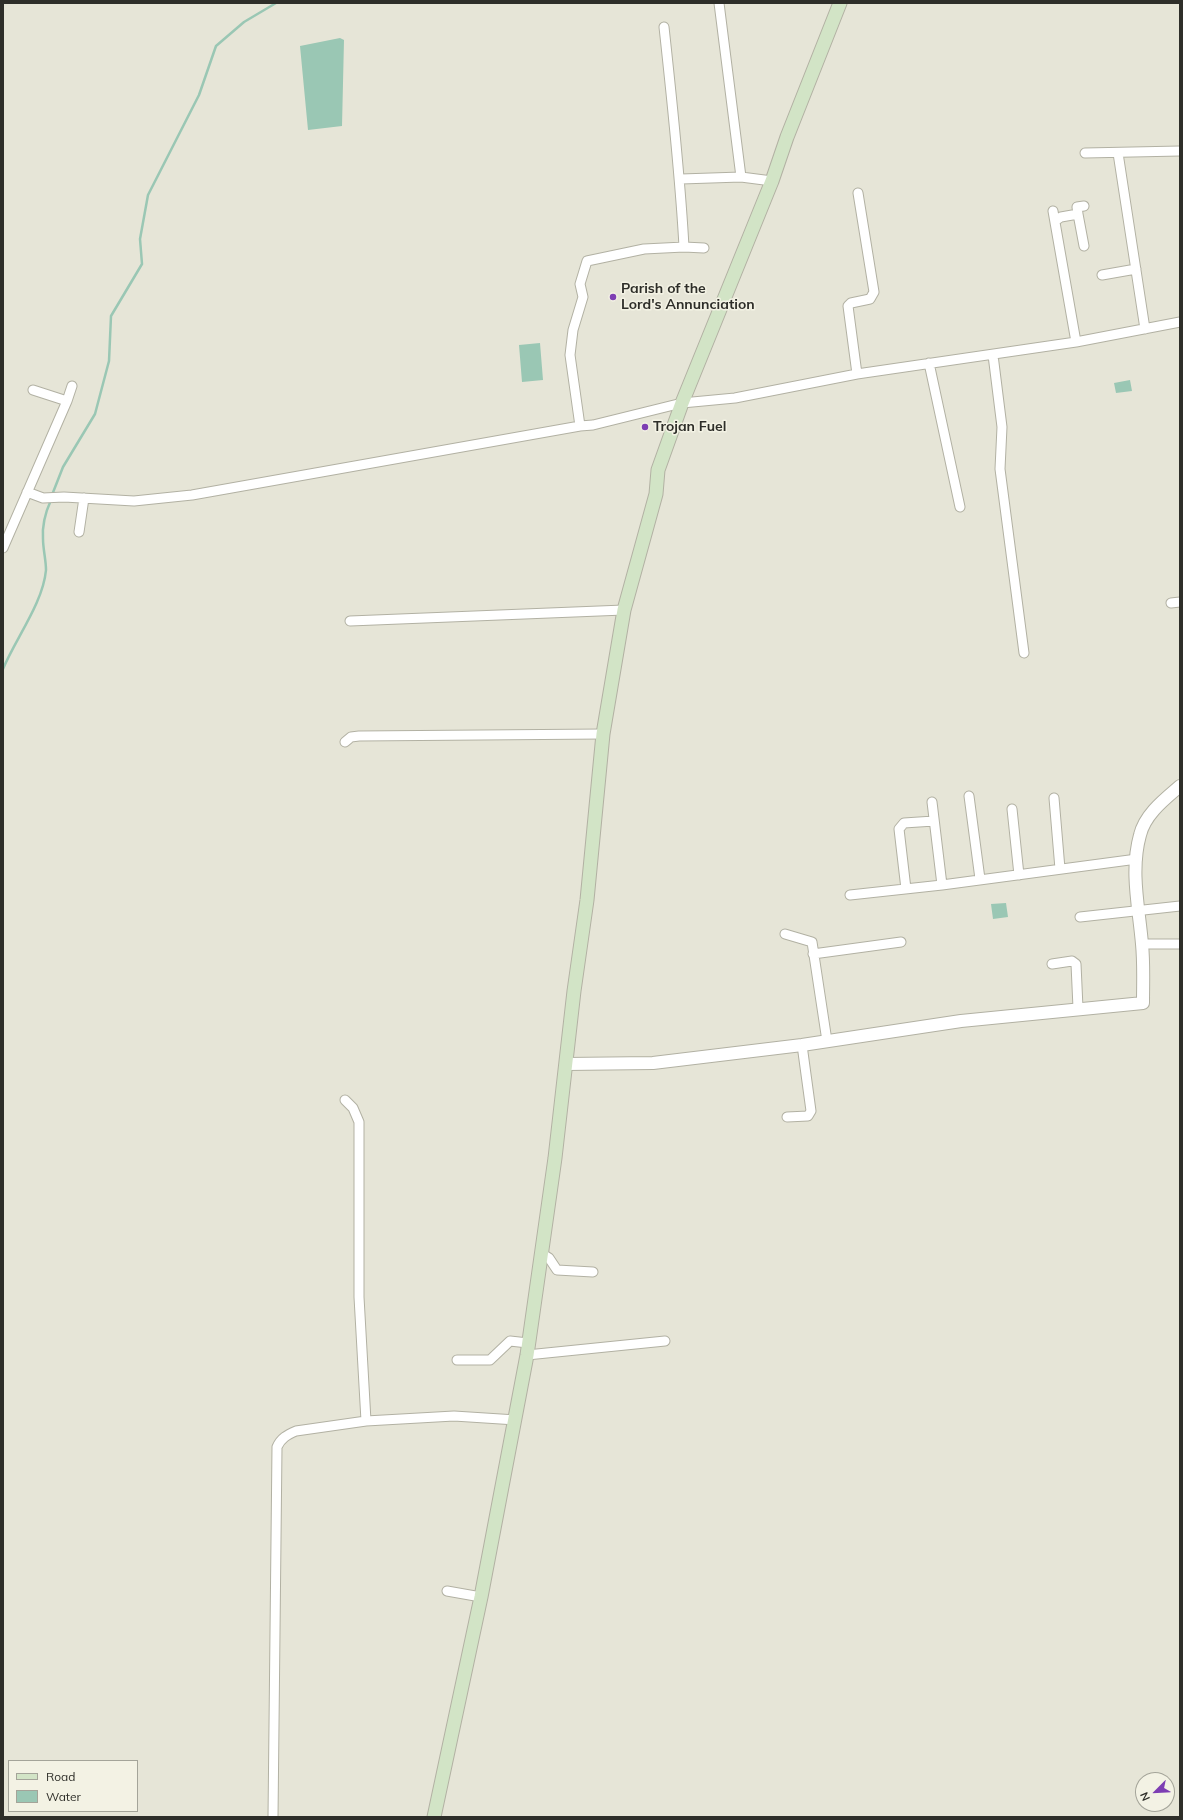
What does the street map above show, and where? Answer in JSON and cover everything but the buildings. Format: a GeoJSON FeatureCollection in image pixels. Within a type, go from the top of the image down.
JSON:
{"type":"FeatureCollection","features":[{"type":"Feature","properties":{"kind":"main road"},"geometry":{"type":"LineString","coordinates":[[434,1817],[481,1597],[516,1420],[528,1349],[555,1158],[587,900],[603,734],[624,610],[656,494],[658,470],[682,403],[772,181],[787,137],[840,3]]}},
{"type":"Feature","properties":{"kind":"street"},"geometry":{"type":"LineString","coordinates":[[719,3],[741,177]]}},
{"type":"Feature","properties":{"kind":"street"},"geometry":{"type":"LineString","coordinates":[[664,27],[675,145],[681,179],[684,247]]}},
{"type":"Feature","properties":{"kind":"street"},"geometry":{"type":"LineString","coordinates":[[1085,153],[1180,151]]}},
{"type":"Feature","properties":{"kind":"street"},"geometry":{"type":"LineString","coordinates":[[1118,153],[1145,329]]}},
{"type":"Feature","properties":{"kind":"street"},"geometry":{"type":"LineString","coordinates":[[681,179],[741,177],[772,181]]}},
{"type":"Feature","properties":{"kind":"street"},"geometry":{"type":"LineString","coordinates":[[858,193],[874,292],[870,299],[848,306],[858,374]]}},
{"type":"Feature","properties":{"kind":"street"},"geometry":{"type":"LineString","coordinates":[[1084,206],[1077,207],[1084,246]]}},
{"type":"Feature","properties":{"kind":"street"},"geometry":{"type":"LineString","coordinates":[[1053,211],[1076,342]]}},
{"type":"Feature","properties":{"kind":"street"},"geometry":{"type":"LineString","coordinates":[[1054,221],[1061,217],[1078,214]]}},
{"type":"Feature","properties":{"kind":"street"},"geometry":{"type":"LineString","coordinates":[[580,426],[570,355],[572,330],[583,297],[580,284],[587,262],[644,249],[684,247],[704,248]]}},
{"type":"Feature","properties":{"kind":"street"},"geometry":{"type":"LineString","coordinates":[[1102,275],[1136,269]]}},
{"type":"Feature","properties":{"kind":"street"},"geometry":{"type":"LineString","coordinates":[[27,492],[43,498],[64,497],[134,500],[192,495],[580,426],[593,425],[682,403],[735,398],[858,374],[1076,342],[1180,322]]}},
{"type":"Feature","properties":{"kind":"street"},"geometry":{"type":"LineString","coordinates":[[993,355],[1002,427],[999,452],[1000,469],[1024,653]]}},
{"type":"Feature","properties":{"kind":"street"},"geometry":{"type":"LineString","coordinates":[[929,363],[960,507]]}},
{"type":"Feature","properties":{"kind":"street"},"geometry":{"type":"LineString","coordinates":[[3,548],[67,401],[72,386]]}},
{"type":"Feature","properties":{"kind":"street"},"geometry":{"type":"LineString","coordinates":[[33,390],[67,401]]}},
{"type":"Feature","properties":{"kind":"street"},"geometry":{"type":"LineString","coordinates":[[79,532],[84,498]]}},
{"type":"Feature","properties":{"kind":"street"},"geometry":{"type":"LineString","coordinates":[[350,621],[624,610]]}},
{"type":"Feature","properties":{"kind":"street"},"geometry":{"type":"LineString","coordinates":[[345,742],[351,737],[359,736],[603,734]]}},
{"type":"Feature","properties":{"kind":"street"},"geometry":{"type":"LineString","coordinates":[[566,1064],[653,1063],[802,1045],[962,1021],[1078,1008],[1143,1003],[1142,944],[1137,911],[1135,869],[1140,834],[1152,812],[1180,786]]}},
{"type":"Feature","properties":{"kind":"street"},"geometry":{"type":"LineString","coordinates":[[969,796],[980,880]]}},
{"type":"Feature","properties":{"kind":"street"},"geometry":{"type":"LineString","coordinates":[[1054,798],[1060,869]]}},
{"type":"Feature","properties":{"kind":"street"},"geometry":{"type":"LineString","coordinates":[[932,802],[942,885]]}},
{"type":"Feature","properties":{"kind":"street"},"geometry":{"type":"LineString","coordinates":[[1012,809],[1019,874]]}},
{"type":"Feature","properties":{"kind":"street"},"geometry":{"type":"LineString","coordinates":[[906,889],[899,829],[904,823],[934,821]]}},
{"type":"Feature","properties":{"kind":"street"},"geometry":{"type":"LineString","coordinates":[[850,895],[942,885],[1137,859]]}},
{"type":"Feature","properties":{"kind":"street"},"geometry":{"type":"LineString","coordinates":[[1080,917],[1180,906]]}},
{"type":"Feature","properties":{"kind":"street"},"geometry":{"type":"LineString","coordinates":[[785,934],[812,942],[827,1041]]}},
{"type":"Feature","properties":{"kind":"street"},"geometry":{"type":"LineString","coordinates":[[813,954],[901,942]]}},
{"type":"Feature","properties":{"kind":"street"},"geometry":{"type":"LineString","coordinates":[[1142,944],[1180,944]]}},
{"type":"Feature","properties":{"kind":"street"},"geometry":{"type":"LineString","coordinates":[[1052,964],[1072,962],[1076,964],[1078,1008]]}},
{"type":"Feature","properties":{"kind":"street"},"geometry":{"type":"LineString","coordinates":[[787,1117],[808,1116],[811,1111],[802,1045]]}},
{"type":"Feature","properties":{"kind":"street"},"geometry":{"type":"LineString","coordinates":[[344,1100],[352,1108],[358,1122],[360,1297],[366,1420]]}},
{"type":"Feature","properties":{"kind":"street"},"geometry":{"type":"LineString","coordinates":[[541,1253],[549,1258],[556,1270],[594,1272]]}},
{"type":"Feature","properties":{"kind":"street"},"geometry":{"type":"LineString","coordinates":[[457,1360],[490,1360],[510,1341],[528,1349],[665,1341]]}},
{"type":"Feature","properties":{"kind":"street"},"geometry":{"type":"LineString","coordinates":[[273,1817],[277,1447],[280,1440],[286,1435],[296,1431],[366,1420],[454,1416],[516,1420]]}},
{"type":"Feature","properties":{"kind":"street"},"geometry":{"type":"LineString","coordinates":[[447,1591],[481,1597]]}},
{"type":"Feature","properties":{"kind":"water"},"geometry":{"type":"Polygon","coordinates":[[[340,38],[344,40],[342,126],[308,130],[300,46],[340,38]]]}},
{"type":"Feature","properties":{"kind":"water"},"geometry":{"type":"Polygon","coordinates":[[[540,343],[543,380],[522,382],[519,345],[540,343]]]}},
{"type":"Feature","properties":{"kind":"water"},"geometry":{"type":"Polygon","coordinates":[[[1130,380],[1132,391],[1116,393],[1114,383],[1130,380]]]}},
{"type":"Feature","properties":{"kind":"water"},"geometry":{"type":"Polygon","coordinates":[[[1006,903],[1008,917],[993,919],[991,904],[1006,903]]]}},
{"type":"Feature","properties":{"kind":"waterway"},"geometry":{"type":"LineString","coordinates":[[52,495],[63,467],[95,414],[109,361],[111,316],[142,264],[140,239],[148,195],[199,95],[216,46],[244,22],[276,3]]}},
{"type":"Feature","properties":{"kind":"waterway"},"geometry":{"type":"LineString","coordinates":[[3,669],[35,608],[44,582],[46,562],[43,543],[43,529],[51,500]]}},
{"type":"Feature","properties":{"kind":"place","name":"Parish of the Lord's Annunciation"},"geometry":{"type":"Point","coordinates":[613,297]}},
{"type":"Feature","properties":{"kind":"place","name":"Trojan Fuel"},"geometry":{"type":"Point","coordinates":[645,427]}}]}
